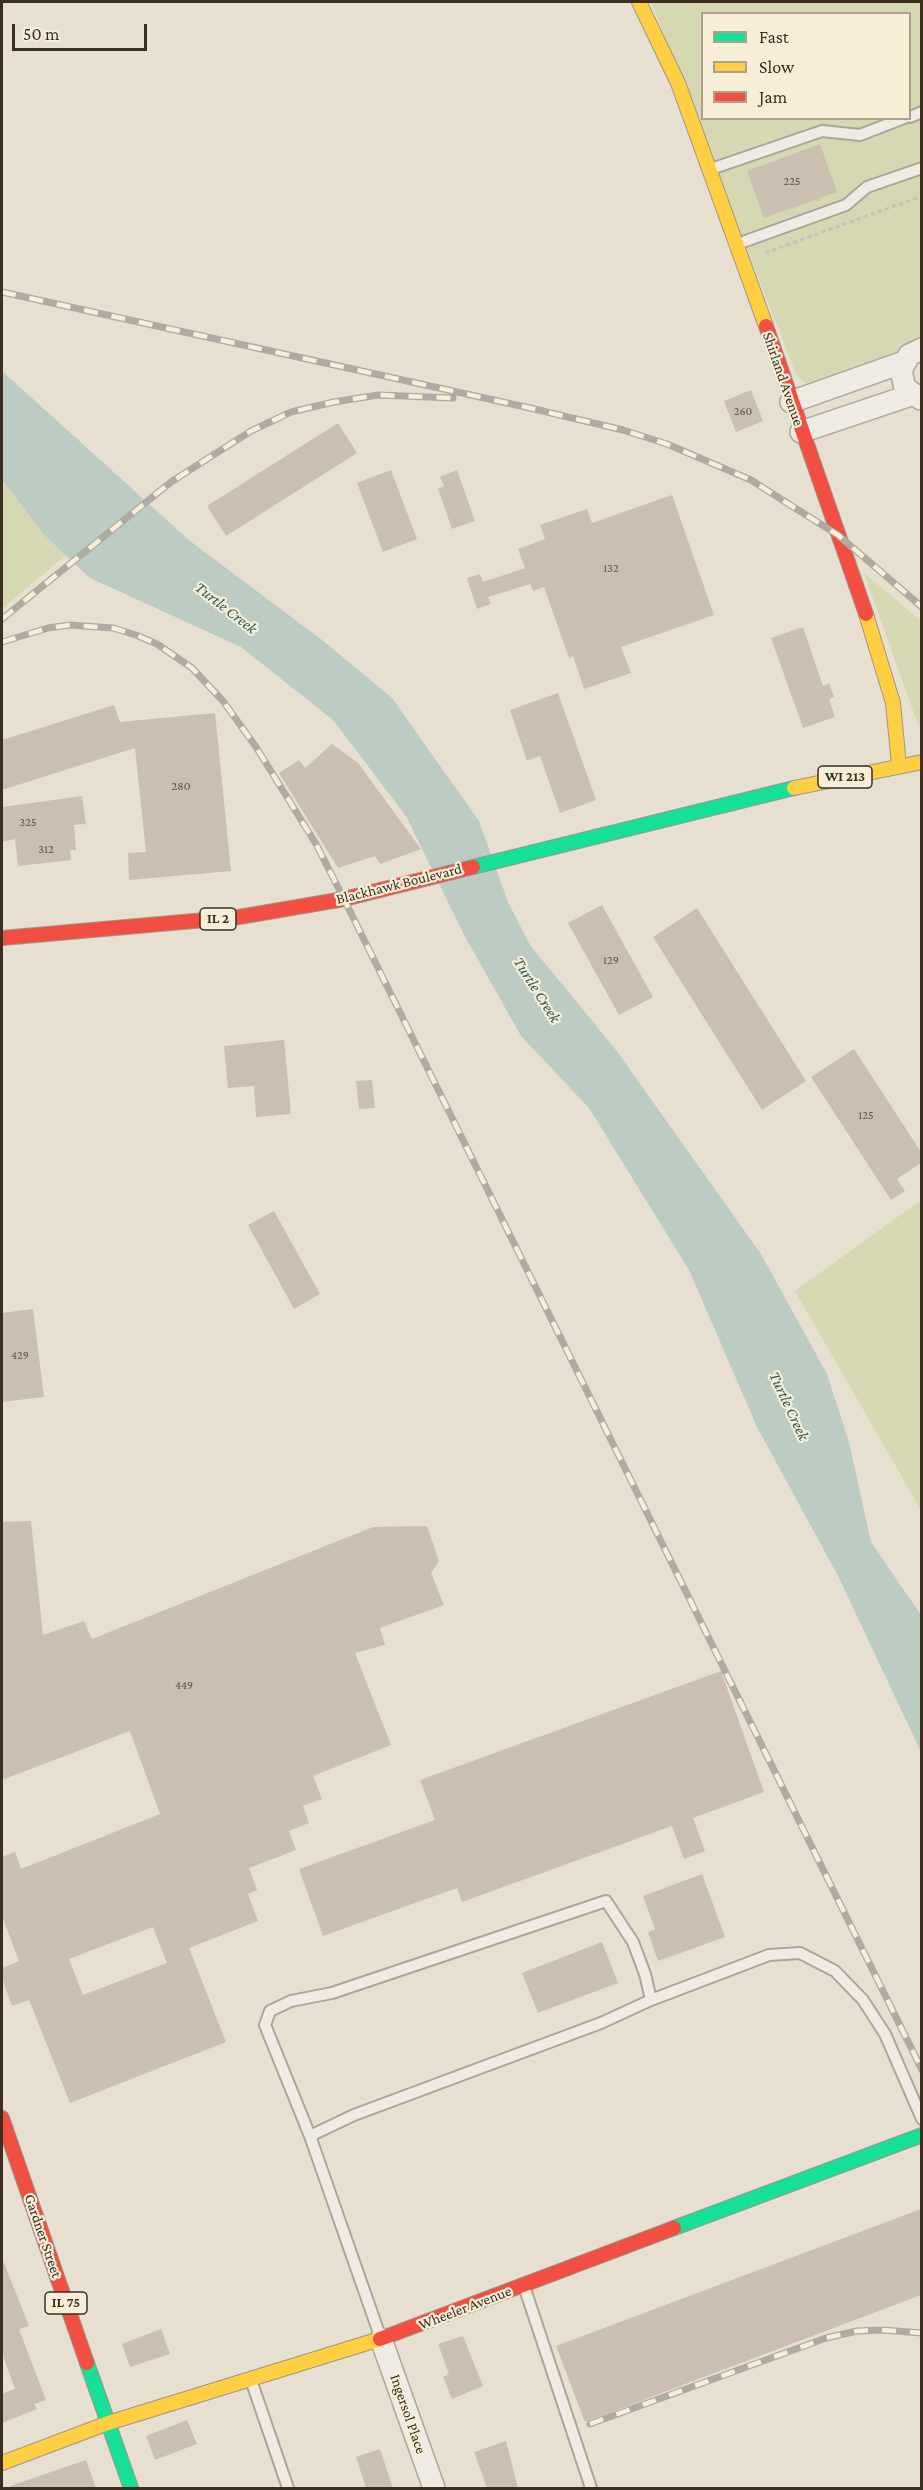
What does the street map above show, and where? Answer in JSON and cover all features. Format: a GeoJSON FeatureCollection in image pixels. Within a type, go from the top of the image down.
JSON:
{"type":"FeatureCollection","features":[{"type":"Feature","properties":{"kind":"street","name":"Shirland Avenue"},"geometry":{"type":"LineString","coordinates":[[639,2],[678,83],[711,169],[801,432],[856,582],[893,703],[899,765]]}},
{"type":"Feature","properties":{"kind":"street"},"geometry":{"type":"LineString","coordinates":[[801,432],[916,397],[902,380],[904,362],[909,355],[921,349]]}},
{"type":"Feature","properties":{"kind":"street"},"geometry":{"type":"LineString","coordinates":[[791,402],[904,362]]}},
{"type":"Feature","properties":{"kind":"street","name":"WI 213"},"geometry":{"type":"LineString","coordinates":[[790,789],[921,762]]}},
{"type":"Feature","properties":{"kind":"street","name":"Blackhawk Boulevard"},"geometry":{"type":"LineString","coordinates":[[3,934],[239,917],[344,899],[790,789]]}},
{"type":"Feature","properties":{"kind":"street","name":"Gardner Street"},"geometry":{"type":"LineString","coordinates":[[2,2118],[131,2488]]}},
{"type":"Feature","properties":{"kind":"street","name":"Wheeler Avenue"},"geometry":{"type":"LineString","coordinates":[[2,2463],[108,2423],[381,2339],[921,2135]]}},
{"type":"Feature","properties":{"kind":"street","name":"Ingersol Place"},"geometry":{"type":"LineString","coordinates":[[381,2339],[434,2488]]}},
{"type":"Feature","properties":{"kind":"lane"},"geometry":{"type":"LineString","coordinates":[[711,169],[822,131],[860,135],[899,120]]}},
{"type":"Feature","properties":{"kind":"lane"},"geometry":{"type":"LineString","coordinates":[[736,245],[846,205],[867,187],[921,168]]}},
{"type":"Feature","properties":{"kind":"lane"},"geometry":{"type":"LineString","coordinates":[[381,2339],[310,2136],[265,2025],[270,2011],[291,2001],[332,1993],[606,1901],[633,1942],[645,1974],[651,2000]]}},
{"type":"Feature","properties":{"kind":"lane"},"geometry":{"type":"LineString","coordinates":[[310,2136],[354,2115],[601,2023],[651,2000],[769,1955],[800,1953],[835,1971],[864,2000],[885,2034],[921,2119]]}},
{"type":"Feature","properties":{"kind":"lane"},"geometry":{"type":"LineString","coordinates":[[524,2285],[591,2488]]}},
{"type":"Feature","properties":{"kind":"lane"},"geometry":{"type":"LineString","coordinates":[[251,2379],[288,2488]]}},
{"type":"Feature","properties":{"kind":"path"},"geometry":{"type":"LineString","coordinates":[[803,154],[820,202]]}},
{"type":"Feature","properties":{"kind":"path"},"geometry":{"type":"LineString","coordinates":[[742,262],[921,196]]}},
{"type":"Feature","properties":{"kind":"green space"},"geometry":{"type":"Polygon","coordinates":[[[651,2],[921,2],[921,337],[905,344],[892,357],[809,385],[797,377],[651,2]]]}},
{"type":"Feature","properties":{"kind":"green space"},"geometry":{"type":"Polygon","coordinates":[[[2,480],[46,537],[66,555],[2,609],[2,480]]]}},
{"type":"Feature","properties":{"kind":"green space"},"geometry":{"type":"Polygon","coordinates":[[[864,573],[921,621],[921,727],[917,722],[864,573]]]}},
{"type":"Feature","properties":{"kind":"green space"},"geometry":{"type":"Polygon","coordinates":[[[921,1200],[921,1510],[795,1291],[921,1200]]]}},
{"type":"Feature","properties":{"kind":"water","name":"Turtle Creek"},"geometry":{"type":"Polygon","coordinates":[[[2,371],[190,541],[322,640],[392,698],[479,821],[508,902],[530,945],[616,1050],[761,1254],[827,1374],[849,1442],[871,1542],[921,1615],[921,1752],[838,1576],[757,1427],[689,1270],[589,1108],[521,1036],[463,933],[406,816],[333,720],[241,647],[90,578],[46,537],[2,480],[2,371]]]}},
{"type":"Feature","properties":{"kind":"building"},"geometry":{"type":"Polygon","coordinates":[[[820,144],[837,192],[764,218],[747,171],[820,144]]]}},
{"type":"Feature","properties":{"kind":"building"},"geometry":{"type":"Polygon","coordinates":[[[751,390],[763,421],[736,432],[724,401],[751,390]]]}},
{"type":"Feature","properties":{"kind":"building"},"geometry":{"type":"Polygon","coordinates":[[[338,423],[357,453],[226,536],[207,506],[338,423]]]}},
{"type":"Feature","properties":{"kind":"building"},"geometry":{"type":"Polygon","coordinates":[[[391,470],[417,539],[383,552],[357,483],[391,470]]]}},
{"type":"Feature","properties":{"kind":"building"},"geometry":{"type":"Polygon","coordinates":[[[457,470],[475,521],[452,529],[438,489],[444,486],[440,477],[457,470]]]}},
{"type":"Feature","properties":{"kind":"building"},"geometry":{"type":"Polygon","coordinates":[[[672,495],[714,615],[621,647],[631,673],[584,689],[573,656],[569,658],[544,587],[533,591],[530,584],[488,597],[491,604],[477,609],[467,578],[480,574],[483,582],[525,568],[518,549],[545,539],[540,525],[587,509],[592,523],[672,495]]]}},
{"type":"Feature","properties":{"kind":"building"},"geometry":{"type":"Polygon","coordinates":[[[803,627],[823,686],[829,683],[834,697],[829,699],[835,717],[803,728],[771,638],[803,627]]]}},
{"type":"Feature","properties":{"kind":"building"},"geometry":{"type":"Polygon","coordinates":[[[558,693],[596,800],[560,813],[540,756],[527,761],[510,710],[558,693]]]}},
{"type":"Feature","properties":{"kind":"building"},"geometry":{"type":"Polygon","coordinates":[[[114,705],[120,722],[215,713],[231,871],[129,880],[128,853],[146,852],[135,748],[2,790],[2,740],[114,705]]]}},
{"type":"Feature","properties":{"kind":"building"},"geometry":{"type":"Polygon","coordinates":[[[332,744],[358,763],[421,849],[380,864],[375,856],[338,868],[279,773],[299,760],[305,768],[332,744]]]}},
{"type":"Feature","properties":{"kind":"building"},"geometry":{"type":"Polygon","coordinates":[[[82,796],[86,824],[74,825],[76,850],[70,850],[71,860],[18,866],[15,839],[2,842],[2,807],[82,796]]]}},
{"type":"Feature","properties":{"kind":"building"},"geometry":{"type":"Polygon","coordinates":[[[602,905],[653,997],[619,1015],[568,923],[602,905]]]}},
{"type":"Feature","properties":{"kind":"building"},"geometry":{"type":"Polygon","coordinates":[[[697,908],[806,1081],[762,1110],[653,937],[697,908]]]}},
{"type":"Feature","properties":{"kind":"building"},"geometry":{"type":"Polygon","coordinates":[[[284,1040],[291,1114],[256,1117],[254,1086],[228,1088],[224,1046],[284,1040]]]}},
{"type":"Feature","properties":{"kind":"building"},"geometry":{"type":"Polygon","coordinates":[[[854,1049],[921,1152],[921,1163],[897,1179],[905,1191],[891,1200],[811,1077],[854,1049]]]}},
{"type":"Feature","properties":{"kind":"building"},"geometry":{"type":"Polygon","coordinates":[[[372,1080],[375,1108],[359,1109],[356,1081],[372,1080]]]}},
{"type":"Feature","properties":{"kind":"building"},"geometry":{"type":"Polygon","coordinates":[[[274,1211],[320,1294],[294,1309],[248,1225],[274,1211]]]}},
{"type":"Feature","properties":{"kind":"building"},"geometry":{"type":"Polygon","coordinates":[[[33,1309],[44,1397],[2,1402],[2,1313],[33,1309]]]}},
{"type":"Feature","properties":{"kind":"building"},"geometry":{"type":"Polygon","coordinates":[[[31,1521],[43,1635],[84,1621],[92,1639],[373,1527],[427,1526],[439,1561],[431,1573],[444,1605],[380,1628],[385,1645],[355,1653],[391,1745],[313,1776],[322,1799],[303,1806],[309,1823],[289,1831],[296,1850],[249,1868],[257,1890],[248,1894],[258,1921],[189,1948],[226,2042],[70,2103],[29,2000],[12,2006],[2,1978],[2,1968],[19,1961],[2,1916],[2,1857],[15,1852],[21,1869],[160,1814],[130,1731],[2,1780],[2,1522],[31,1521]],[[153,1927],[69,1959],[83,1995],[167,1963],[153,1927]]]}},
{"type":"Feature","properties":{"kind":"building"},"geometry":{"type":"Polygon","coordinates":[[[721,1671],[764,1792],[693,1818],[705,1851],[684,1859],[672,1826],[462,1902],[457,1888],[323,1936],[299,1869],[435,1820],[420,1780],[721,1671]]]}},
{"type":"Feature","properties":{"kind":"building"},"geometry":{"type":"Polygon","coordinates":[[[702,1874],[725,1937],[658,1961],[648,1932],[655,1929],[643,1896],[702,1874]]]}},
{"type":"Feature","properties":{"kind":"building"},"geometry":{"type":"Polygon","coordinates":[[[602,1942],[618,1983],[538,2013],[522,1973],[602,1942]]]}},
{"type":"Feature","properties":{"kind":"building"},"geometry":{"type":"Polygon","coordinates":[[[921,2209],[921,2295],[585,2422],[556,2346],[921,2209]]]}},
{"type":"Feature","properties":{"kind":"building"},"geometry":{"type":"Polygon","coordinates":[[[2,2258],[29,2326],[19,2329],[46,2400],[34,2404],[37,2409],[2,2423],[2,2394],[15,2389],[2,2353],[2,2258]]]}},
{"type":"Feature","properties":{"kind":"building"},"geometry":{"type":"Polygon","coordinates":[[[161,2329],[170,2354],[130,2367],[122,2344],[161,2329]]]}},
{"type":"Feature","properties":{"kind":"building"},"geometry":{"type":"Polygon","coordinates":[[[463,2336],[483,2386],[452,2399],[443,2377],[449,2374],[438,2344],[463,2336]]]}},
{"type":"Feature","properties":{"kind":"building"},"geometry":{"type":"Polygon","coordinates":[[[187,2420],[197,2444],[155,2460],[146,2436],[187,2420]]]}},
{"type":"Feature","properties":{"kind":"building"},"geometry":{"type":"Polygon","coordinates":[[[506,2441],[518,2488],[487,2488],[474,2452],[506,2441]]]}},
{"type":"Feature","properties":{"kind":"building"},"geometry":{"type":"Polygon","coordinates":[[[380,2449],[393,2488],[366,2488],[356,2457],[380,2449]]]}},
{"type":"Feature","properties":{"kind":"building"},"geometry":{"type":"Polygon","coordinates":[[[86,2460],[96,2488],[10,2488],[10,2486],[86,2460]]]}},
{"type":"Feature","properties":{"kind":"railway"},"geometry":{"type":"LineString","coordinates":[[2,292],[530,408],[623,430],[667,444],[751,480],[838,535],[922,607]]}},
{"type":"Feature","properties":{"kind":"railway"},"geometry":{"type":"LineString","coordinates":[[2,619],[171,482],[251,431],[291,412],[334,402],[378,395],[453,398]]}},
{"type":"Feature","properties":{"kind":"railway"},"geometry":{"type":"LineString","coordinates":[[2,642],[48,628],[70,625],[113,628],[136,635],[157,644],[192,668],[223,701],[256,747],[316,844],[344,899],[922,2070]]}},
{"type":"Feature","properties":{"kind":"railway"},"geometry":{"type":"LineString","coordinates":[[590,2424],[826,2338],[857,2331],[922,2333]]}},
{"type":"Feature","properties":{"kind":"traffic: fast"},"geometry":{"type":"LineString","coordinates":[[473,867],[794,788]]}},
{"type":"Feature","properties":{"kind":"traffic: fast"},"geometry":{"type":"LineString","coordinates":[[674,2228],[922,2135]]}},
{"type":"Feature","properties":{"kind":"traffic: fast"},"geometry":{"type":"LineString","coordinates":[[87,2363],[131,2488]]}},
{"type":"Feature","properties":{"kind":"traffic: slow"},"geometry":{"type":"LineString","coordinates":[[639,2],[678,83],[766,326]]}},
{"type":"Feature","properties":{"kind":"traffic: slow"},"geometry":{"type":"LineString","coordinates":[[866,614],[893,703],[899,765]]}},
{"type":"Feature","properties":{"kind":"traffic: slow"},"geometry":{"type":"LineString","coordinates":[[794,788],[922,762]]}},
{"type":"Feature","properties":{"kind":"traffic: slow"},"geometry":{"type":"LineString","coordinates":[[2,2463],[108,2423],[380,2339]]}},
{"type":"Feature","properties":{"kind":"traffic: jam"},"geometry":{"type":"LineString","coordinates":[[766,326],[866,614]]}},
{"type":"Feature","properties":{"kind":"traffic: jam"},"geometry":{"type":"LineString","coordinates":[[2,938],[239,917],[344,899],[473,867]]}},
{"type":"Feature","properties":{"kind":"traffic: jam"},"geometry":{"type":"LineString","coordinates":[[2,2118],[87,2363]]}},
{"type":"Feature","properties":{"kind":"traffic: jam"},"geometry":{"type":"LineString","coordinates":[[380,2339],[674,2228]]}}]}
